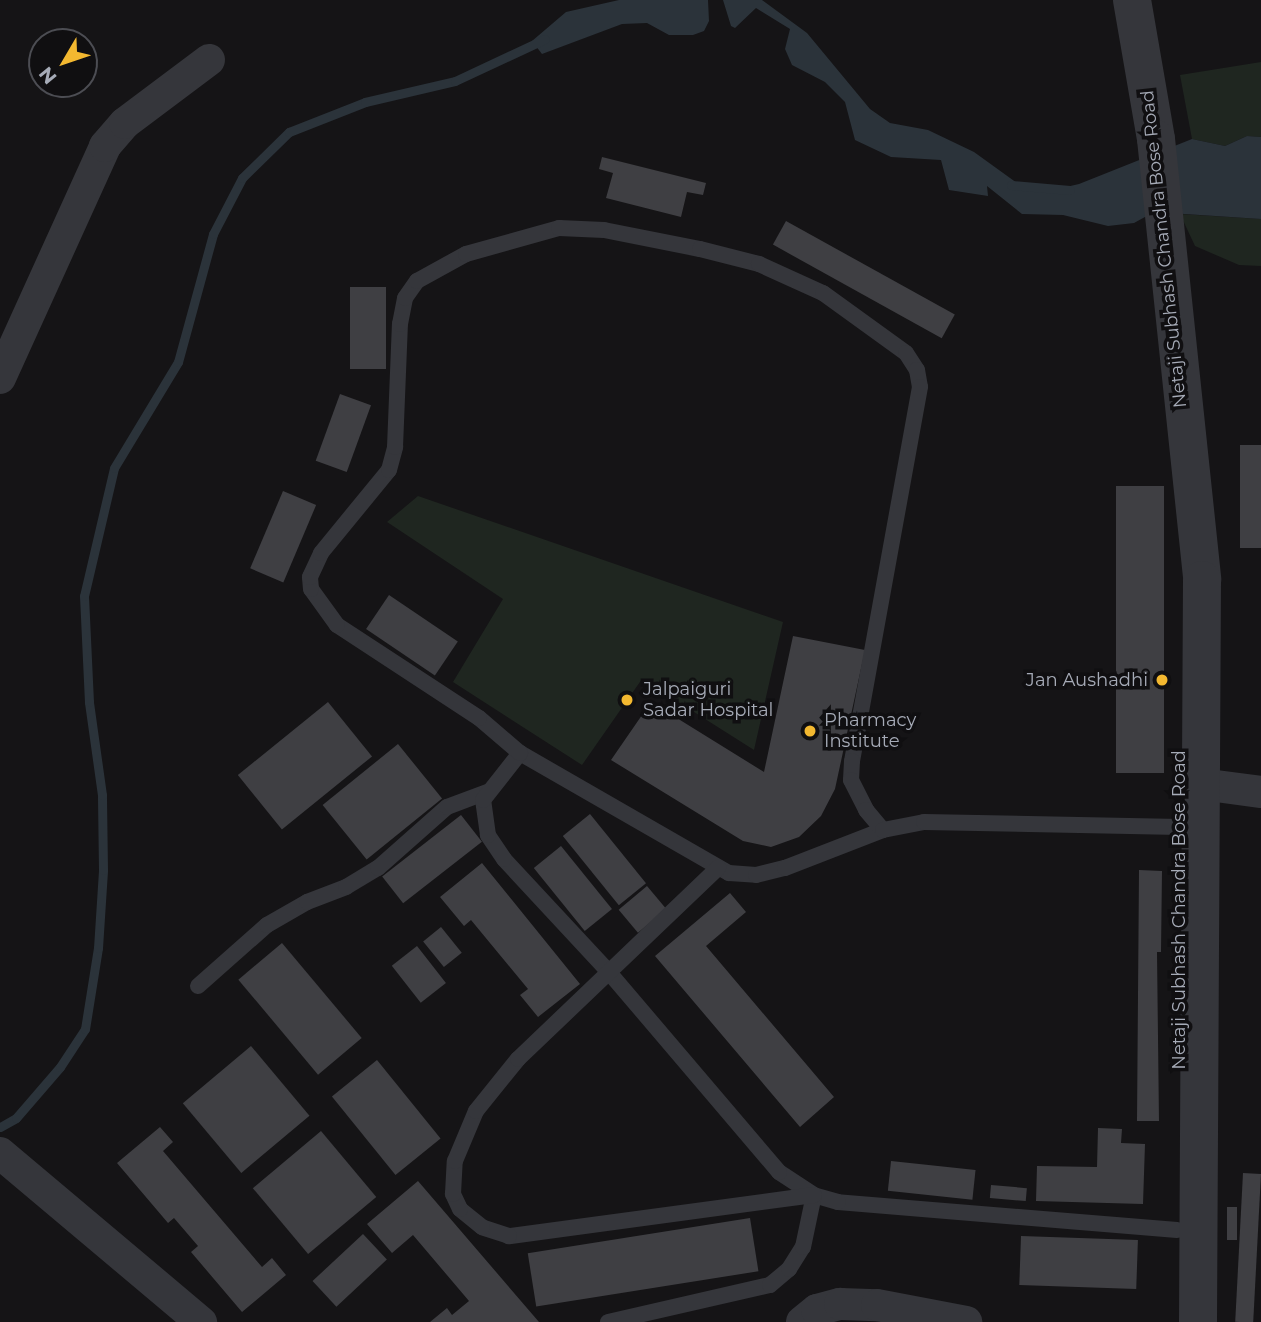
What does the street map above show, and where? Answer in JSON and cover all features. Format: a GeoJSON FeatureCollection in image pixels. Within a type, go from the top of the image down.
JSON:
{"type":"FeatureCollection","features":[{"type":"Feature","properties":{"kind":"street","name":"Netaji Subhash Chandra Bose Road"},"geometry":{"type":"LineString","coordinates":[[1132,0],[1156,139],[1190,498],[1202,580],[1198,1322]]}},
{"type":"Feature","properties":{"kind":"street"},"geometry":{"type":"LineString","coordinates":[[0,379],[105,146],[125,123],[209,60]]}},
{"type":"Feature","properties":{"kind":"street","name":"Netaji Subhash Chandra Bose Road"},"geometry":{"type":"LineString","coordinates":[[1177,1322],[1180,828],[1177,577],[1190,498]]}},
{"type":"Feature","properties":{"kind":"street"},"geometry":{"type":"LineString","coordinates":[[1201,784],[1261,792]]}},
{"type":"Feature","properties":{"kind":"street"},"geometry":{"type":"LineString","coordinates":[[0,1153],[38,1181],[201,1322]]}},
{"type":"Feature","properties":{"kind":"street"},"geometry":{"type":"LineString","coordinates":[[802,1322],[817,1310],[840,1304],[877,1304],[966,1322]]}},
{"type":"Feature","properties":{"kind":"lane"},"geometry":{"type":"LineString","coordinates":[[883,830],[857,795],[852,761],[920,387],[917,370],[906,353],[823,293],[759,264],[700,248],[604,230],[559,228],[522,235],[440,266],[417,281],[405,298],[400,324],[395,447],[388,470],[321,553],[310,577],[311,589],[337,625],[479,718],[520,753],[718,868],[743,874],[769,873],[883,830],[924,822],[1180,828]]}},
{"type":"Feature","properties":{"kind":"lane"},"geometry":{"type":"LineString","coordinates":[[198,986],[267,925],[357,881],[378,868],[447,807],[487,792],[520,753]]}},
{"type":"Feature","properties":{"kind":"lane"},"geometry":{"type":"LineString","coordinates":[[487,792],[483,822],[496,848],[607,971],[779,1172],[814,1195],[838,1202],[1177,1230]]}},
{"type":"Feature","properties":{"kind":"lane"},"geometry":{"type":"LineString","coordinates":[[718,868],[607,971],[518,1059],[476,1111],[462,1137],[452,1180],[453,1194],[470,1220],[509,1236],[814,1195]]}},
{"type":"Feature","properties":{"kind":"lane"},"geometry":{"type":"LineString","coordinates":[[608,1322],[770,1284],[789,1269],[803,1247],[814,1195]]}},
{"type":"Feature","properties":{"kind":"shaded area"},"geometry":{"type":"Polygon","coordinates":[[[619,0],[708,0],[709,21],[704,31],[693,35],[669,35],[647,23],[622,24],[542,54],[532,41],[566,12],[619,0]]]}},
{"type":"Feature","properties":{"kind":"shaded area"},"geometry":{"type":"Polygon","coordinates":[[[723,0],[762,0],[807,33],[870,109],[890,123],[928,130],[974,152],[1024,188],[1053,190],[1079,184],[1192,139],[1225,146],[1247,136],[1261,137],[1261,219],[1154,212],[1134,223],[1108,226],[1063,215],[1022,214],[987,186],[988,196],[949,190],[941,160],[891,157],[855,140],[845,102],[825,82],[792,65],[785,49],[790,29],[756,8],[735,28],[731,26],[723,0]]]}},
{"type":"Feature","properties":{"kind":"shaded area"},"geometry":{"type":"Polygon","coordinates":[[[1261,62],[1261,137],[1247,136],[1225,146],[1192,139],[1180,75],[1261,62]]]}},
{"type":"Feature","properties":{"kind":"shaded area"},"geometry":{"type":"Polygon","coordinates":[[[1180,214],[1261,219],[1261,266],[1239,265],[1195,246],[1180,214]]]}},
{"type":"Feature","properties":{"kind":"shaded area"},"geometry":{"type":"Polygon","coordinates":[[[418,496],[783,622],[754,750],[642,679],[582,765],[453,682],[503,599],[387,522],[418,496]]]}},
{"type":"Feature","properties":{"kind":"building"},"geometry":{"type":"Polygon","coordinates":[[[602,157],[706,183],[703,195],[687,192],[681,217],[606,198],[613,173],[599,169],[602,157]]]}},
{"type":"Feature","properties":{"kind":"building"},"geometry":{"type":"Polygon","coordinates":[[[786,221],[955,315],[942,338],[773,245],[786,221]]]}},
{"type":"Feature","properties":{"kind":"building"},"geometry":{"type":"Polygon","coordinates":[[[350,287],[386,287],[386,369],[350,369],[350,287]]]}},
{"type":"Feature","properties":{"kind":"building"},"geometry":{"type":"Polygon","coordinates":[[[340,394],[371,405],[347,472],[316,461],[340,394]]]}},
{"type":"Feature","properties":{"kind":"building"},"geometry":{"type":"Polygon","coordinates":[[[1240,445],[1261,445],[1261,548],[1240,548],[1240,445]]]}},
{"type":"Feature","properties":{"kind":"building"},"geometry":{"type":"Polygon","coordinates":[[[1116,486],[1164,486],[1164,773],[1116,773],[1116,486]]]}},
{"type":"Feature","properties":{"kind":"building"},"geometry":{"type":"Polygon","coordinates":[[[283,491],[316,505],[283,582],[250,568],[283,491]]]}},
{"type":"Feature","properties":{"kind":"building"},"geometry":{"type":"Polygon","coordinates":[[[389,595],[458,641],[435,675],[366,629],[389,595]]]}},
{"type":"Feature","properties":{"kind":"building","name":"Pharmacy Institute"},"geometry":{"type":"Polygon","coordinates":[[[793,636],[865,650],[835,789],[821,816],[799,837],[771,847],[743,841],[611,760],[651,702],[764,772],[793,636]]]}},
{"type":"Feature","properties":{"kind":"building"},"geometry":{"type":"Polygon","coordinates":[[[328,702],[372,756],[282,829],[238,775],[328,702]]]}},
{"type":"Feature","properties":{"kind":"building"},"geometry":{"type":"Polygon","coordinates":[[[398,744],[442,798],[367,859],[323,805],[398,744]]]}},
{"type":"Feature","properties":{"kind":"building"},"geometry":{"type":"Polygon","coordinates":[[[590,814],[646,883],[619,905],[563,836],[590,814]]]}},
{"type":"Feature","properties":{"kind":"building"},"geometry":{"type":"Polygon","coordinates":[[[461,815],[482,842],[403,903],[382,877],[461,815]]]}},
{"type":"Feature","properties":{"kind":"building"},"geometry":{"type":"Polygon","coordinates":[[[561,846],[612,909],[585,931],[534,868],[561,846]]]}},
{"type":"Feature","properties":{"kind":"building"},"geometry":{"type":"Polygon","coordinates":[[[482,863],[580,984],[538,1017],[520,995],[528,989],[471,920],[464,926],[440,897],[482,863]]]}},
{"type":"Feature","properties":{"kind":"building"},"geometry":{"type":"Polygon","coordinates":[[[1139,870],[1162,871],[1161,952],[1157,952],[1159,1121],[1137,1121],[1139,870]]]}},
{"type":"Feature","properties":{"kind":"building"},"geometry":{"type":"Polygon","coordinates":[[[647,886],[666,909],[638,933],[619,910],[647,886]]]}},
{"type":"Feature","properties":{"kind":"building"},"geometry":{"type":"Polygon","coordinates":[[[730,893],[746,912],[706,946],[834,1097],[800,1127],[655,956],[730,893]]]}},
{"type":"Feature","properties":{"kind":"building"},"geometry":{"type":"Polygon","coordinates":[[[441,927],[462,953],[444,967],[423,941],[441,927]]]}},
{"type":"Feature","properties":{"kind":"building"},"geometry":{"type":"Polygon","coordinates":[[[282,943],[362,1038],[318,1075],[238,980],[282,943]]]}},
{"type":"Feature","properties":{"kind":"building"},"geometry":{"type":"Polygon","coordinates":[[[417,946],[446,983],[421,1003],[392,966],[417,946]]]}},
{"type":"Feature","properties":{"kind":"building"},"geometry":{"type":"Polygon","coordinates":[[[251,1046],[309,1116],[241,1173],[183,1103],[251,1046]]]}},
{"type":"Feature","properties":{"kind":"building"},"geometry":{"type":"Polygon","coordinates":[[[377,1060],[441,1138],[395,1175],[332,1097],[377,1060]]]}},
{"type":"Feature","properties":{"kind":"building"},"geometry":{"type":"Polygon","coordinates":[[[160,1127],[173,1142],[163,1151],[262,1267],[272,1258],[286,1275],[242,1312],[191,1252],[198,1246],[174,1218],[168,1223],[117,1163],[160,1127]]]}},
{"type":"Feature","properties":{"kind":"building"},"geometry":{"type":"Polygon","coordinates":[[[1098,1128],[1122,1129],[1121,1143],[1145,1144],[1143,1204],[1036,1201],[1037,1166],[1097,1167],[1098,1128]]]}},
{"type":"Feature","properties":{"kind":"building"},"geometry":{"type":"Polygon","coordinates":[[[321,1131],[376,1197],[308,1254],[253,1188],[321,1131]]]}},
{"type":"Feature","properties":{"kind":"building"},"geometry":{"type":"Polygon","coordinates":[[[891,1161],[976,1170],[972,1200],[888,1191],[891,1161]]]}},
{"type":"Feature","properties":{"kind":"building"},"geometry":{"type":"Polygon","coordinates":[[[1243,1173],[1261,1174],[1253,1322],[1235,1322],[1243,1173]]]}},
{"type":"Feature","properties":{"kind":"building"},"geometry":{"type":"Polygon","coordinates":[[[418,1181],[539,1322],[430,1322],[447,1308],[452,1315],[469,1301],[413,1235],[392,1253],[367,1224],[418,1181]]]}},
{"type":"Feature","properties":{"kind":"building"},"geometry":{"type":"Polygon","coordinates":[[[991,1185],[1027,1188],[1026,1201],[990,1198],[991,1185]]]}},
{"type":"Feature","properties":{"kind":"building"},"geometry":{"type":"Polygon","coordinates":[[[1227,1207],[1237,1207],[1237,1240],[1227,1240],[1227,1207]]]}},
{"type":"Feature","properties":{"kind":"building"},"geometry":{"type":"Polygon","coordinates":[[[750,1218],[758,1271],[536,1307],[528,1253],[750,1218]]]}},
{"type":"Feature","properties":{"kind":"building"},"geometry":{"type":"Polygon","coordinates":[[[363,1234],[387,1260],[336,1307],[313,1281],[363,1234]]]}},
{"type":"Feature","properties":{"kind":"building"},"geometry":{"type":"Polygon","coordinates":[[[1021,1236],[1138,1240],[1136,1289],[1019,1285],[1021,1236]]]}},
{"type":"Feature","properties":{"kind":"waterway"},"geometry":{"type":"LineString","coordinates":[[0,1127],[16,1118],[60,1067],[85,1029],[98,948],[103,870],[102,795],[89,702],[84,596],[114,468],[178,362],[213,234],[242,178],[289,132],[365,102],[455,81],[545,39]]}},
{"type":"Feature","properties":{"kind":"waterway"},"geometry":{"type":"LineString","coordinates":[[1011,185],[1070,190]]}},
{"type":"Feature","properties":{"kind":"place","name":"Jan Aushadhi"},"geometry":{"type":"Point","coordinates":[1162,680]}},
{"type":"Feature","properties":{"kind":"place","name":"Jalpaiguri Sadar Hospital"},"geometry":{"type":"Point","coordinates":[627,700]}},
{"type":"Feature","properties":{"kind":"place","name":"Pharmacy Institute"},"geometry":{"type":"Point","coordinates":[810,731]}}]}
